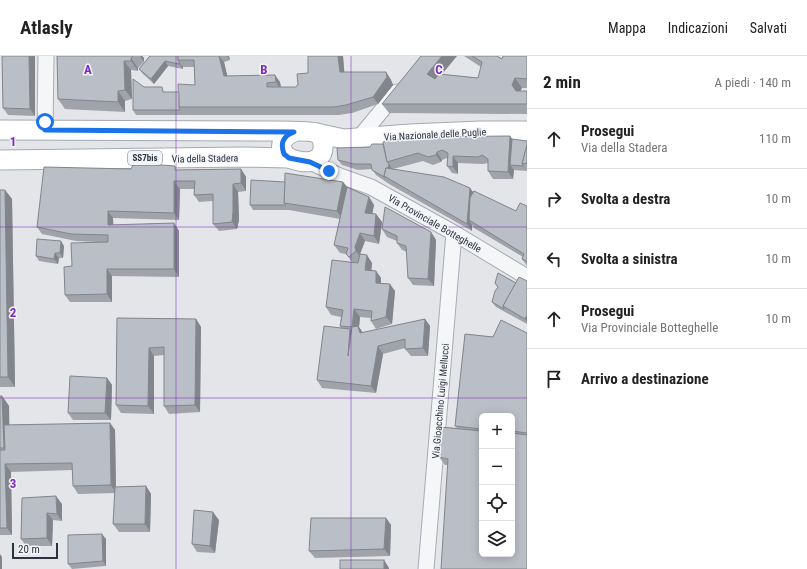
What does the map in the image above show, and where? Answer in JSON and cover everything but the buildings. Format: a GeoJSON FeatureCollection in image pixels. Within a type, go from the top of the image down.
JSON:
{"type":"FeatureCollection","features":[{"type":"Feature","properties":{"kind":"main road"},"geometry":{"type":"LineString","coordinates":[[0,130],[258,131],[294,132],[316,133],[322,139],[318,156],[289,158],[284,154],[282,142],[286,136],[294,132]]}},
{"type":"Feature","properties":{"kind":"main road"},"geometry":{"type":"LineString","coordinates":[[244,157],[255,151],[262,144],[262,138],[258,131]]}},
{"type":"Feature","properties":{"kind":"main road","name":"Via Nazionale delle Puglie"},"geometry":{"type":"LineString","coordinates":[[316,133],[351,138],[465,132],[527,131]]}},
{"type":"Feature","properties":{"kind":"main road","name":"Via Nazionale delle Puglie"},"geometry":{"type":"LineString","coordinates":[[318,156],[351,138]]}},
{"type":"Feature","properties":{"kind":"main road","name":"Via della Stadera"},"geometry":{"type":"LineString","coordinates":[[0,160],[244,157],[289,158]]}},
{"type":"Feature","properties":{"kind":"street"},"geometry":{"type":"LineString","coordinates":[[45,130],[46,56]]}},
{"type":"Feature","properties":{"kind":"street"},"geometry":{"type":"LineString","coordinates":[[351,138],[407,80]]}},
{"type":"Feature","properties":{"kind":"street","name":"Via Provinciale Botteghelle"},"geometry":{"type":"LineString","coordinates":[[318,156],[340,176],[371,187],[454,233],[527,278]]}},
{"type":"Feature","properties":{"kind":"street","name":"Via Gioacchino Luigi Mellucci"},"geometry":{"type":"LineString","coordinates":[[426,569],[454,233]]}},
{"type":"Feature","properties":{"kind":"route"},"geometry":{"type":"LineString","coordinates":[[45,122],[45,130],[294,132],[288,134],[283,139],[282,150],[284,154],[289,158],[310,162],[329,171]]}}]}
